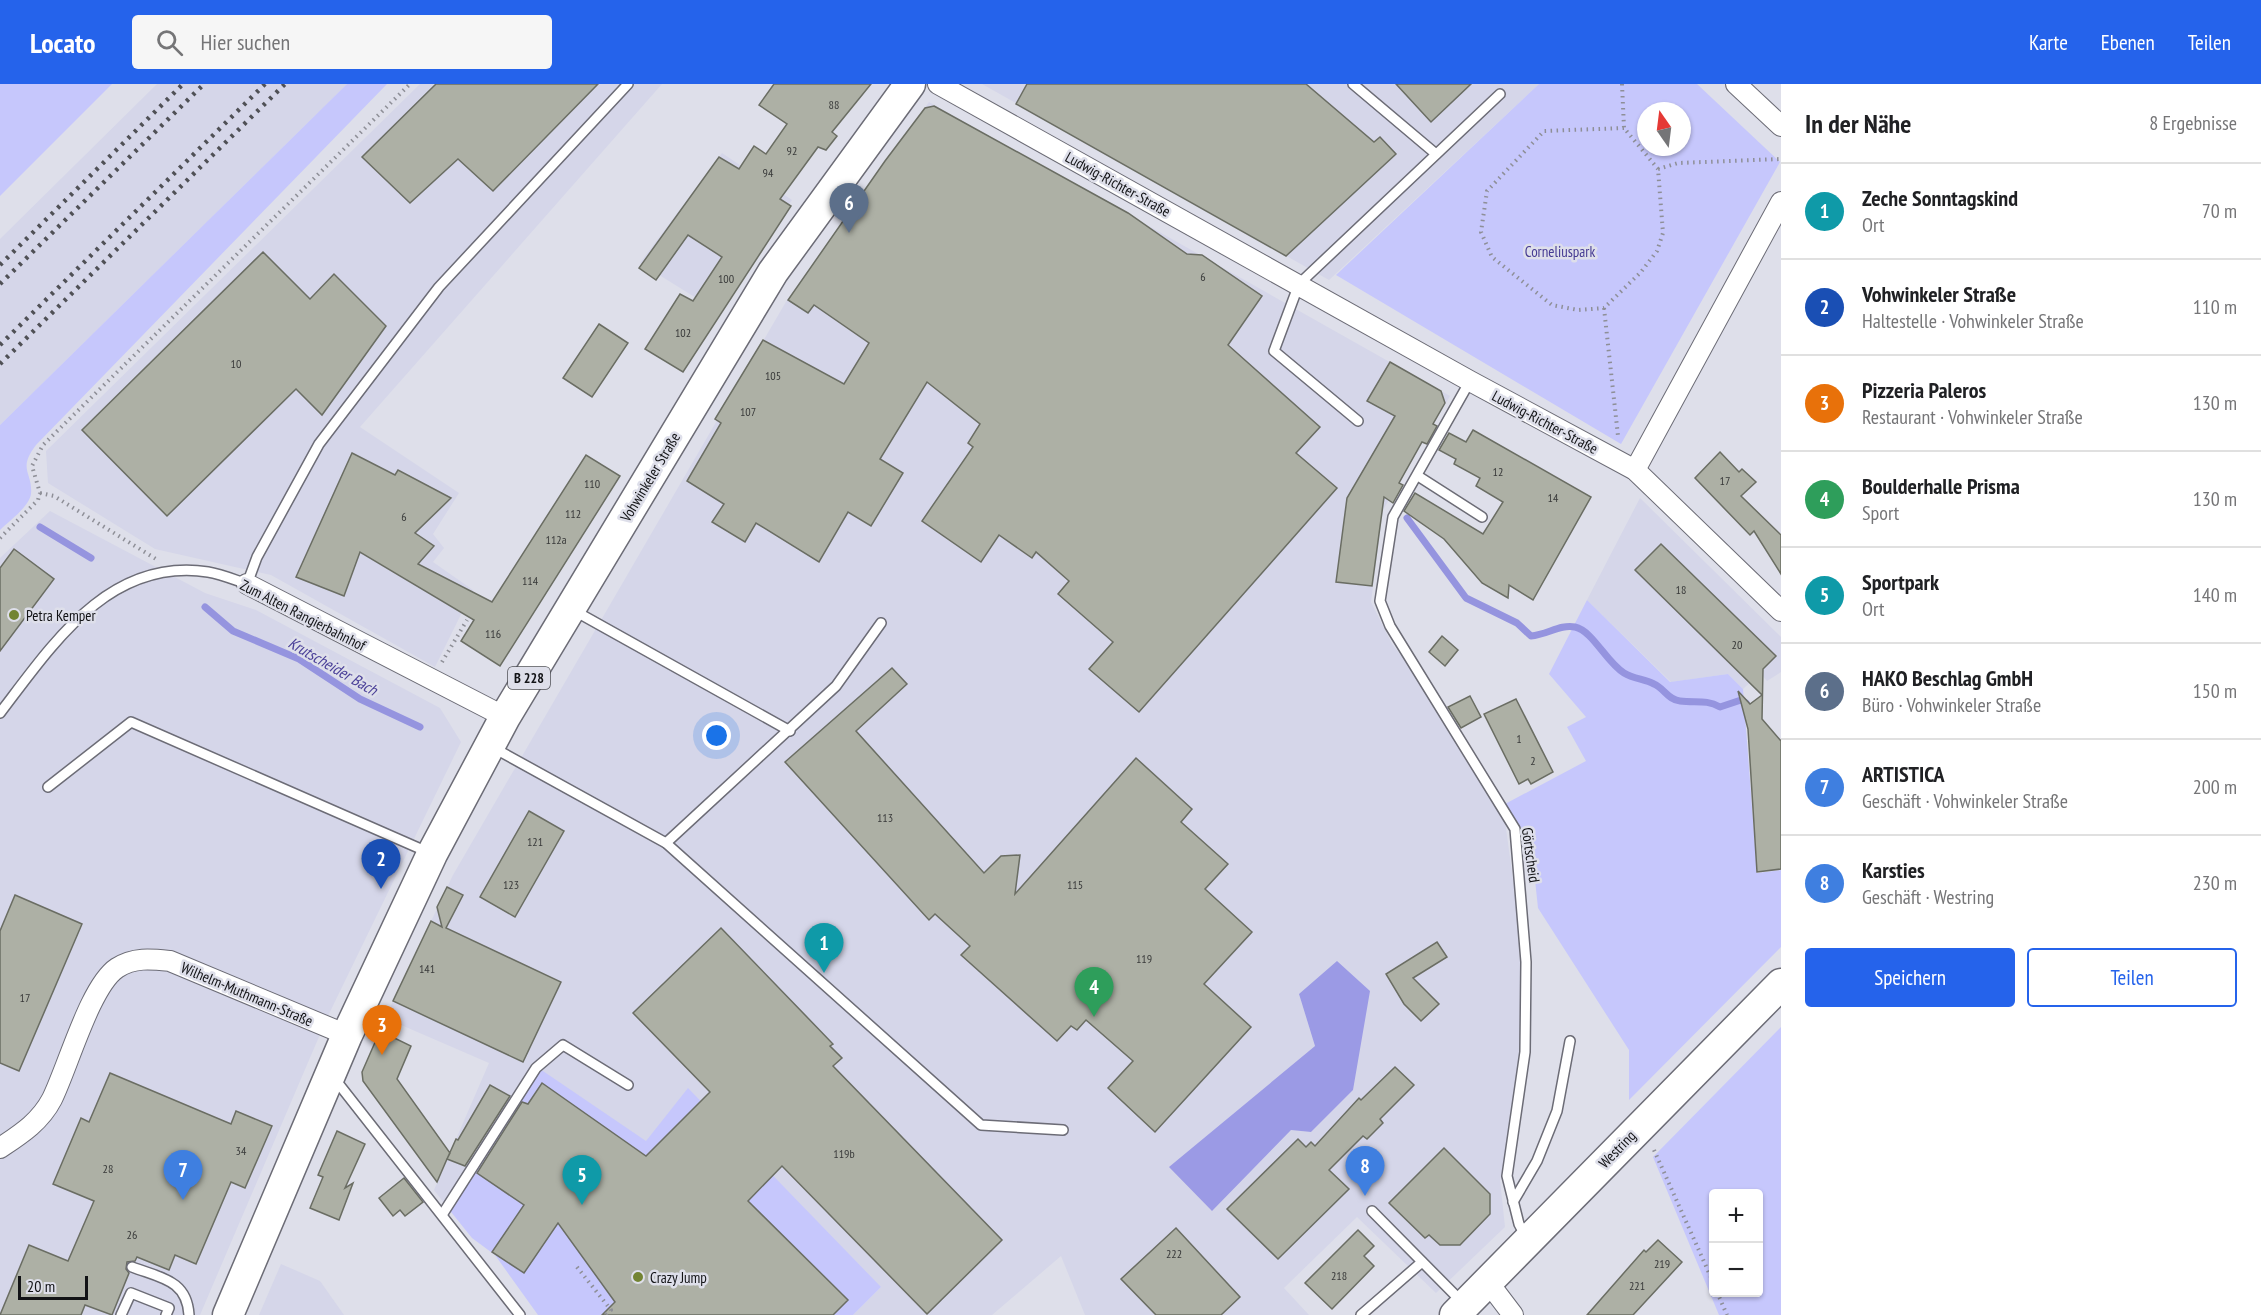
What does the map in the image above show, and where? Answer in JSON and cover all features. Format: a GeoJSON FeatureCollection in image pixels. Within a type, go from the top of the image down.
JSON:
{"type":"FeatureCollection","features":[{"type":"Feature","properties":{"kind":"main road","name":"Vohwinkeler Straße"},"geometry":{"type":"LineString","coordinates":[[228,1315],[347,1035],[432,854],[505,717],[773,272],[910,84]]}},
{"type":"Feature","properties":{"kind":"main road","name":"Westring"},"geometry":{"type":"LineString","coordinates":[[1460,1310],[1781,984]]}},
{"type":"Feature","properties":{"kind":"street","name":"Ludwig-Richter-Straße"},"geometry":{"type":"LineString","coordinates":[[938,84],[1470,381],[1635,470],[1781,611]]}},
{"type":"Feature","properties":{"kind":"street"},"geometry":{"type":"LineString","coordinates":[[1736,84],[1781,126]]}},
{"type":"Feature","properties":{"kind":"street"},"geometry":{"type":"LineString","coordinates":[[1635,470],[1781,202]]}},
{"type":"Feature","properties":{"kind":"street","name":"Zum Alten Rangierbahnhof"},"geometry":{"type":"LineString","coordinates":[[247,584],[505,717]]}},
{"type":"Feature","properties":{"kind":"street","name":"Wilhelm-Muthmann-Straße"},"geometry":{"type":"LineString","coordinates":[[0,1148],[34,1125],[52,1100],[99,987],[117,968],[141,958],[170,960],[347,1035]]}},
{"type":"Feature","properties":{"kind":"street"},"geometry":{"type":"LineString","coordinates":[[1488,1282],[1513,1315]]}},
{"type":"Feature","properties":{"kind":"lane"},"geometry":{"type":"LineString","coordinates":[[247,584],[257,557],[326,435],[439,287],[628,84]]}},
{"type":"Feature","properties":{"kind":"lane"},"geometry":{"type":"LineString","coordinates":[[1353,84],[1436,154]]}},
{"type":"Feature","properties":{"kind":"lane"},"geometry":{"type":"LineString","coordinates":[[1358,421],[1274,351],[1299,284],[1500,94]]}},
{"type":"Feature","properties":{"kind":"lane","name":"Görtscheid"},"geometry":{"type":"LineString","coordinates":[[1470,381],[1393,517],[1380,601],[1390,626],[1515,829],[1526,962],[1526,1052],[1508,1176],[1519,1224],[1528,1241]]}},
{"type":"Feature","properties":{"kind":"lane"},"geometry":{"type":"LineString","coordinates":[[1418,476],[1482,517]]}},
{"type":"Feature","properties":{"kind":"lane","name":"Zum Alten Rangierbahnhof"},"geometry":{"type":"LineString","coordinates":[[0,713],[57,638],[105,595],[135,580],[175,572],[208,572],[247,584]]}},
{"type":"Feature","properties":{"kind":"lane"},"geometry":{"type":"LineString","coordinates":[[570,609],[790,731]]}},
{"type":"Feature","properties":{"kind":"lane"},"geometry":{"type":"LineString","coordinates":[[666,843],[790,731],[836,686],[881,623]]}},
{"type":"Feature","properties":{"kind":"lane"},"geometry":{"type":"LineString","coordinates":[[48,787],[131,722],[432,854]]}},
{"type":"Feature","properties":{"kind":"lane"},"geometry":{"type":"LineString","coordinates":[[490,746],[666,843],[981,1125],[1063,1130]]}},
{"type":"Feature","properties":{"kind":"lane"},"geometry":{"type":"LineString","coordinates":[[1513,1202],[1537,1161],[1557,1111],[1570,1041]]}},
{"type":"Feature","properties":{"kind":"lane"},"geometry":{"type":"LineString","coordinates":[[442,1215],[536,1068],[563,1045],[628,1085]]}},
{"type":"Feature","properties":{"kind":"lane"},"geometry":{"type":"LineString","coordinates":[[330,1074],[520,1315]]}},
{"type":"Feature","properties":{"kind":"lane"},"geometry":{"type":"LineString","coordinates":[[1372,1211],[1422,1262],[1460,1310]]}},
{"type":"Feature","properties":{"kind":"lane"},"geometry":{"type":"LineString","coordinates":[[1361,1315],[1422,1262]]}},
{"type":"Feature","properties":{"kind":"lane"},"geometry":{"type":"LineString","coordinates":[[132,1267],[180,1286],[188,1298],[189,1315]]}},
{"type":"Feature","properties":{"kind":"lane"},"geometry":{"type":"LineString","coordinates":[[121,1315],[131,1293],[169,1308],[166,1315]]}},
{"type":"Feature","properties":{"kind":"path"},"geometry":{"type":"LineString","coordinates":[[0,538],[38,501],[40,493],[32,466],[43,445],[410,84]]}},
{"type":"Feature","properties":{"kind":"path"},"geometry":{"type":"LineString","coordinates":[[1622,84],[1624,128],[1658,169],[1663,233],[1657,251],[1641,272],[1604,308],[1578,310],[1552,305],[1492,257],[1481,232],[1488,191],[1544,131],[1624,128]]}},
{"type":"Feature","properties":{"kind":"path"},"geometry":{"type":"LineString","coordinates":[[1658,169],[1678,163],[1781,159]]}},
{"type":"Feature","properties":{"kind":"path"},"geometry":{"type":"LineString","coordinates":[[1604,308],[1617,435],[1635,470]]}},
{"type":"Feature","properties":{"kind":"path"},"geometry":{"type":"LineString","coordinates":[[40,493],[54,496],[175,572]]}},
{"type":"Feature","properties":{"kind":"path"},"geometry":{"type":"LineString","coordinates":[[430,680],[467,620]]}},
{"type":"Feature","properties":{"kind":"path"},"geometry":{"type":"LineString","coordinates":[[1642,1123],[1709,1275]]}},
{"type":"Feature","properties":{"kind":"path"},"geometry":{"type":"LineString","coordinates":[[577,1267],[611,1310],[604,1315]]}},
{"type":"Feature","properties":{"kind":"path"},"geometry":{"type":"LineString","coordinates":[[1719,1297],[1727,1315]]}},
{"type":"Feature","properties":{"kind":"shaded area"},"geometry":{"type":"Polygon","coordinates":[[[157,84],[347,84],[0,425],[0,239],[157,84]]]}},
{"type":"Feature","properties":{"kind":"shaded area"},"geometry":{"type":"Polygon","coordinates":[[[420,84],[662,84],[360,427],[459,493],[433,534],[444,548],[433,562],[473,590],[435,667],[271,575],[155,549],[48,483],[46,451],[420,84]]]}},
{"type":"Feature","properties":{"kind":"shaded area"},"geometry":{"type":"Polygon","coordinates":[[[982,84],[1539,84],[1329,280],[982,84]]]}},
{"type":"Feature","properties":{"kind":"shaded area"},"geometry":{"type":"Polygon","coordinates":[[[929,102],[1450,396],[1383,510],[1371,602],[1392,644],[1417,676],[1505,821],[1517,909],[1525,1047],[1519,1097],[1500,1180],[1505,1227],[1436,1293],[1357,1217],[1284,1288],[1309,1315],[1085,1315],[1061,1256],[992,1315],[853,1315],[881,1287],[646,1141],[447,1207],[434,1190],[489,1063],[385,1018],[453,875],[787,300],[929,102]],[[1299,994],[1315,1046],[1170,1167],[1291,1130],[1311,1132],[1353,1090],[1299,994]]]}},
{"type":"Feature","properties":{"kind":"shaded area"},"geometry":{"type":"Polygon","coordinates":[[[722,153],[792,200],[717,311],[640,263],[722,153]]]}},
{"type":"Feature","properties":{"kind":"shaded area"},"geometry":{"type":"Polygon","coordinates":[[[1640,498],[1781,637],[1781,672],[1767,681],[1760,673],[1743,689],[1728,674],[1671,682],[1587,600],[1640,498]]]}},
{"type":"Feature","properties":{"kind":"shaded area"},"geometry":{"type":"Polygon","coordinates":[[[50,511],[205,593],[256,610],[440,708],[461,742],[327,1018],[200,1315],[0,1315],[0,558],[50,511]]]}},
{"type":"Feature","properties":{"kind":"shaded area"},"geometry":{"type":"Polygon","coordinates":[[[1337,961],[1370,991],[1353,1090],[1311,1132],[1291,1130],[1212,1211],[1169,1167],[1315,1046],[1299,994],[1337,961]]]}},
{"type":"Feature","properties":{"kind":"shaded area"},"geometry":{"type":"Polygon","coordinates":[[[281,1264],[320,1281],[344,1315],[259,1315],[281,1264]]]}},
{"type":"Feature","properties":{"kind":"green space"},"geometry":{"type":"Polygon","coordinates":[[[0,84],[112,84],[0,196],[0,84]]]}},
{"type":"Feature","properties":{"kind":"green space"},"geometry":{"type":"Polygon","coordinates":[[[347,84],[387,84],[36,445],[27,460],[31,487],[29,499],[23,509],[0,530],[0,425],[347,84]]]}},
{"type":"Feature","properties":{"kind":"green space","name":"Corneliuspark"},"geometry":{"type":"Polygon","coordinates":[[[1539,84],[1697,84],[1780,162],[1621,444],[1336,275],[1539,84]]]}},
{"type":"Feature","properties":{"kind":"green space"},"geometry":{"type":"Polygon","coordinates":[[[1587,600],[1670,682],[1728,674],[1743,689],[1757,873],[1781,870],[1781,947],[1629,1100],[1629,1050],[1538,908],[1533,861],[1525,833],[1505,804],[1586,761],[1567,727],[1586,717],[1549,674],[1587,600]]]}},
{"type":"Feature","properties":{"kind":"green space"},"geometry":{"type":"Polygon","coordinates":[[[1781,1027],[1781,1315],[1719,1315],[1711,1297],[1763,1297],[1763,1189],[1709,1189],[1709,1291],[1653,1157],[1781,1027]]]}},
{"type":"Feature","properties":{"kind":"green space"},"geometry":{"type":"Polygon","coordinates":[[[540,1069],[646,1141],[688,1088],[881,1287],[853,1315],[538,1315],[495,1255],[472,1238],[447,1207],[540,1069]]]}},
{"type":"Feature","properties":{"kind":"building"},"geometry":{"type":"Polygon","coordinates":[[[436,84],[598,84],[493,191],[458,159],[410,203],[362,157],[436,84]]]}},
{"type":"Feature","properties":{"kind":"building"},"geometry":{"type":"Polygon","coordinates":[[[774,84],[871,84],[832,132],[837,136],[826,150],[818,147],[780,199],[791,206],[683,372],[645,349],[680,294],[693,301],[722,257],[688,235],[656,280],[639,268],[719,157],[739,169],[754,146],[766,154],[787,124],[759,105],[774,84]]]}},
{"type":"Feature","properties":{"kind":"building"},"geometry":{"type":"Polygon","coordinates":[[[1027,84],[1306,84],[1374,142],[1380,137],[1396,154],[1286,256],[1016,104],[1027,84]]]}},
{"type":"Feature","properties":{"kind":"building"},"geometry":{"type":"Polygon","coordinates":[[[1396,84],[1471,84],[1431,122],[1396,84]]]}},
{"type":"Feature","properties":{"kind":"building"},"geometry":{"type":"Polygon","coordinates":[[[934,106],[1128,213],[1187,254],[1202,255],[1262,296],[1228,345],[1320,427],[1296,453],[1337,488],[1139,712],[1089,669],[1113,642],[1058,594],[1069,581],[1036,552],[1032,558],[999,535],[981,562],[922,521],[973,447],[968,443],[980,424],[927,382],[880,459],[903,473],[871,526],[848,512],[819,562],[756,523],[745,542],[712,522],[724,504],[687,481],[721,423],[715,419],[763,340],[844,384],[869,343],[814,305],[808,313],[788,300],[885,161],[925,108],[934,106]]]}},
{"type":"Feature","properties":{"kind":"building"},"geometry":{"type":"Polygon","coordinates":[[[263,252],[310,299],[334,274],[386,326],[322,415],[296,389],[167,516],[82,430],[263,252]]]}},
{"type":"Feature","properties":{"kind":"building"},"geometry":{"type":"Polygon","coordinates":[[[599,324],[628,343],[592,397],[563,378],[599,324]]]}},
{"type":"Feature","properties":{"kind":"building"},"geometry":{"type":"Polygon","coordinates":[[[1390,362],[1441,391],[1445,403],[1433,424],[1437,426],[1427,444],[1422,442],[1399,483],[1403,485],[1393,503],[1384,497],[1372,586],[1336,582],[1347,498],[1395,416],[1367,401],[1390,362]]]}},
{"type":"Feature","properties":{"kind":"building"},"geometry":{"type":"Polygon","coordinates":[[[1473,430],[1591,497],[1533,600],[1509,585],[1508,598],[1482,583],[1444,539],[1404,511],[1415,493],[1483,534],[1503,502],[1476,486],[1480,478],[1454,464],[1456,459],[1439,450],[1449,433],[1466,442],[1473,430]]]}},
{"type":"Feature","properties":{"kind":"building"},"geometry":{"type":"Polygon","coordinates":[[[1720,452],[1739,472],[1742,469],[1756,482],[1741,496],[1781,535],[1781,574],[1754,531],[1750,535],[1695,478],[1720,452]]]}},
{"type":"Feature","properties":{"kind":"building"},"geometry":{"type":"Polygon","coordinates":[[[352,453],[395,475],[398,470],[451,498],[415,533],[434,546],[418,564],[492,602],[586,455],[620,476],[500,666],[461,641],[474,620],[360,552],[344,596],[296,577],[352,453]]]}},
{"type":"Feature","properties":{"kind":"building"},"geometry":{"type":"Polygon","coordinates":[[[1661,544],[1776,656],[1763,669],[1762,719],[1781,741],[1781,869],[1757,872],[1748,729],[1738,691],[1750,704],[1762,695],[1635,570],[1661,544]]]}},
{"type":"Feature","properties":{"kind":"building","name":"Petra Kemper"},"geometry":{"type":"Polygon","coordinates":[[[14,549],[54,579],[0,651],[0,568],[14,549]]]}},
{"type":"Feature","properties":{"kind":"building"},"geometry":{"type":"Polygon","coordinates":[[[1442,636],[1458,650],[1445,666],[1429,652],[1442,636]]]}},
{"type":"Feature","properties":{"kind":"building"},"geometry":{"type":"Polygon","coordinates":[[[892,668],[907,684],[856,731],[984,873],[1001,856],[1020,855],[1015,894],[1136,758],[1192,809],[1181,822],[1228,864],[1205,889],[1252,932],[1204,984],[1251,1027],[1155,1132],[1108,1088],[1133,1061],[1086,1020],[1077,1030],[1071,1026],[1057,1041],[961,955],[970,946],[935,914],[929,920],[785,762],[892,668]]]}},
{"type":"Feature","properties":{"kind":"building"},"geometry":{"type":"Polygon","coordinates":[[[1470,696],[1481,717],[1461,728],[1448,707],[1470,696]]]}},
{"type":"Feature","properties":{"kind":"building"},"geometry":{"type":"Polygon","coordinates":[[[1516,699],[1553,772],[1531,784],[1528,779],[1519,784],[1484,714],[1516,699]]]}},
{"type":"Feature","properties":{"kind":"building"},"geometry":{"type":"Polygon","coordinates":[[[529,811],[564,831],[515,917],[480,897],[529,811]]]}},
{"type":"Feature","properties":{"kind":"building"},"geometry":{"type":"Polygon","coordinates":[[[447,887],[463,895],[446,928],[561,982],[523,1062],[393,1001],[431,921],[442,927],[437,907],[447,887]]]}},
{"type":"Feature","properties":{"kind":"building"},"geometry":{"type":"Polygon","coordinates":[[[15,895],[82,924],[19,1071],[0,1063],[0,931],[15,895]]]}},
{"type":"Feature","properties":{"kind":"building"},"geometry":{"type":"Polygon","coordinates":[[[721,928],[833,1044],[830,1046],[842,1058],[833,1066],[1002,1240],[927,1314],[782,1166],[748,1201],[848,1300],[833,1315],[602,1315],[615,1302],[558,1223],[524,1273],[492,1252],[524,1205],[477,1173],[522,1102],[528,1104],[542,1083],[646,1156],[710,1092],[633,1013],[721,928]]]}},
{"type":"Feature","properties":{"kind":"building"},"geometry":{"type":"Polygon","coordinates":[[[1437,942],[1447,957],[1413,978],[1439,1004],[1421,1021],[1404,1004],[1386,974],[1437,942]]]}},
{"type":"Feature","properties":{"kind":"building"},"geometry":{"type":"Polygon","coordinates":[[[380,1031],[411,1046],[397,1079],[450,1153],[456,1139],[458,1140],[490,1085],[510,1096],[465,1166],[447,1159],[437,1182],[363,1081],[362,1072],[380,1031]]]}},
{"type":"Feature","properties":{"kind":"building"},"geometry":{"type":"Polygon","coordinates":[[[1395,1067],[1414,1085],[1380,1119],[1383,1123],[1367,1139],[1363,1136],[1329,1170],[1349,1189],[1278,1259],[1227,1209],[1298,1139],[1306,1147],[1311,1142],[1315,1146],[1359,1098],[1361,1100],[1395,1067]]]}},
{"type":"Feature","properties":{"kind":"building"},"geometry":{"type":"Polygon","coordinates":[[[110,1073],[231,1124],[236,1111],[272,1126],[245,1188],[231,1182],[196,1264],[175,1255],[169,1270],[137,1257],[135,1261],[127,1262],[126,1269],[129,1273],[112,1315],[85,1305],[81,1315],[0,1315],[29,1245],[68,1261],[94,1201],[53,1184],[81,1118],[89,1122],[110,1073]]]}},
{"type":"Feature","properties":{"kind":"building"},"geometry":{"type":"Polygon","coordinates":[[[337,1131],[365,1144],[345,1188],[353,1183],[339,1220],[310,1208],[323,1177],[318,1175],[337,1131]]]}},
{"type":"Feature","properties":{"kind":"building"},"geometry":{"type":"Polygon","coordinates":[[[1444,1148],[1490,1194],[1490,1214],[1460,1245],[1440,1245],[1429,1235],[1425,1238],[1389,1203],[1444,1148]]]}},
{"type":"Feature","properties":{"kind":"building"},"geometry":{"type":"Polygon","coordinates":[[[404,1178],[423,1202],[405,1216],[400,1210],[393,1216],[379,1198],[404,1178]]]}},
{"type":"Feature","properties":{"kind":"building"},"geometry":{"type":"Polygon","coordinates":[[[1176,1228],[1240,1297],[1221,1315],[1156,1315],[1121,1279],[1176,1228]]]}},
{"type":"Feature","properties":{"kind":"building"},"geometry":{"type":"Polygon","coordinates":[[[1358,1230],[1374,1246],[1364,1256],[1374,1266],[1332,1309],[1305,1283],[1358,1230]]]}},
{"type":"Feature","properties":{"kind":"building"},"geometry":{"type":"Polygon","coordinates":[[[1658,1240],[1682,1262],[1633,1315],[1587,1315],[1644,1250],[1646,1252],[1658,1240]]]}},
{"type":"Feature","properties":{"kind":"waterway","name":"Krutscheider Bach"},"geometry":{"type":"LineString","coordinates":[[1407,518],[1466,598],[1517,623],[1531,636],[1564,627],[1575,627],[1588,634],[1617,668],[1632,677],[1654,684],[1676,700],[1705,702],[1720,707],[1741,700],[1746,703]]}},
{"type":"Feature","properties":{"kind":"waterway","name":"Krutscheider Bach"},"geometry":{"type":"LineString","coordinates":[[40,527],[91,558]]}},
{"type":"Feature","properties":{"kind":"waterway","name":"Krutscheider Bach"},"geometry":{"type":"LineString","coordinates":[[205,607],[233,631],[299,659],[360,699],[420,727]]}},
{"type":"Feature","properties":{"kind":"railway"},"geometry":{"type":"LineString","coordinates":[[0,265],[183,84]]}},
{"type":"Feature","properties":{"kind":"railway"},"geometry":{"type":"LineString","coordinates":[[0,284],[204,84]]}},
{"type":"Feature","properties":{"kind":"railway"},"geometry":{"type":"LineString","coordinates":[[0,345],[265,84]]}},
{"type":"Feature","properties":{"kind":"railway"},"geometry":{"type":"LineString","coordinates":[[0,364],[285,84]]}},
{"type":"Feature","properties":{"kind":"place","name":"HAKO Beschlag GmbH"},"geometry":{"type":"Point","coordinates":[849,233]}},
{"type":"Feature","properties":{"kind":"place","name":"Petra Kemper"},"geometry":{"type":"Point","coordinates":[14,615]}},
{"type":"Feature","properties":{"kind":"place","name":"Vohwinkeler Straße"},"geometry":{"type":"Point","coordinates":[381,889]}},
{"type":"Feature","properties":{"kind":"place","name":"Zeche Sonntagskind"},"geometry":{"type":"Point","coordinates":[824,973]}},
{"type":"Feature","properties":{"kind":"place","name":"Boulderhalle Prisma"},"geometry":{"type":"Point","coordinates":[1094,1017]}},
{"type":"Feature","properties":{"kind":"place","name":"Pizzeria Paleros"},"geometry":{"type":"Point","coordinates":[382,1055]}},
{"type":"Feature","properties":{"kind":"place","name":"Karsties"},"geometry":{"type":"Point","coordinates":[1365,1196]}},
{"type":"Feature","properties":{"kind":"place","name":"ARTISTICA"},"geometry":{"type":"Point","coordinates":[183,1200]}},
{"type":"Feature","properties":{"kind":"place","name":"Sportpark"},"geometry":{"type":"Point","coordinates":[582,1205]}},
{"type":"Feature","properties":{"kind":"place","name":"Crazy Jump"},"geometry":{"type":"Point","coordinates":[638,1277]}}]}
